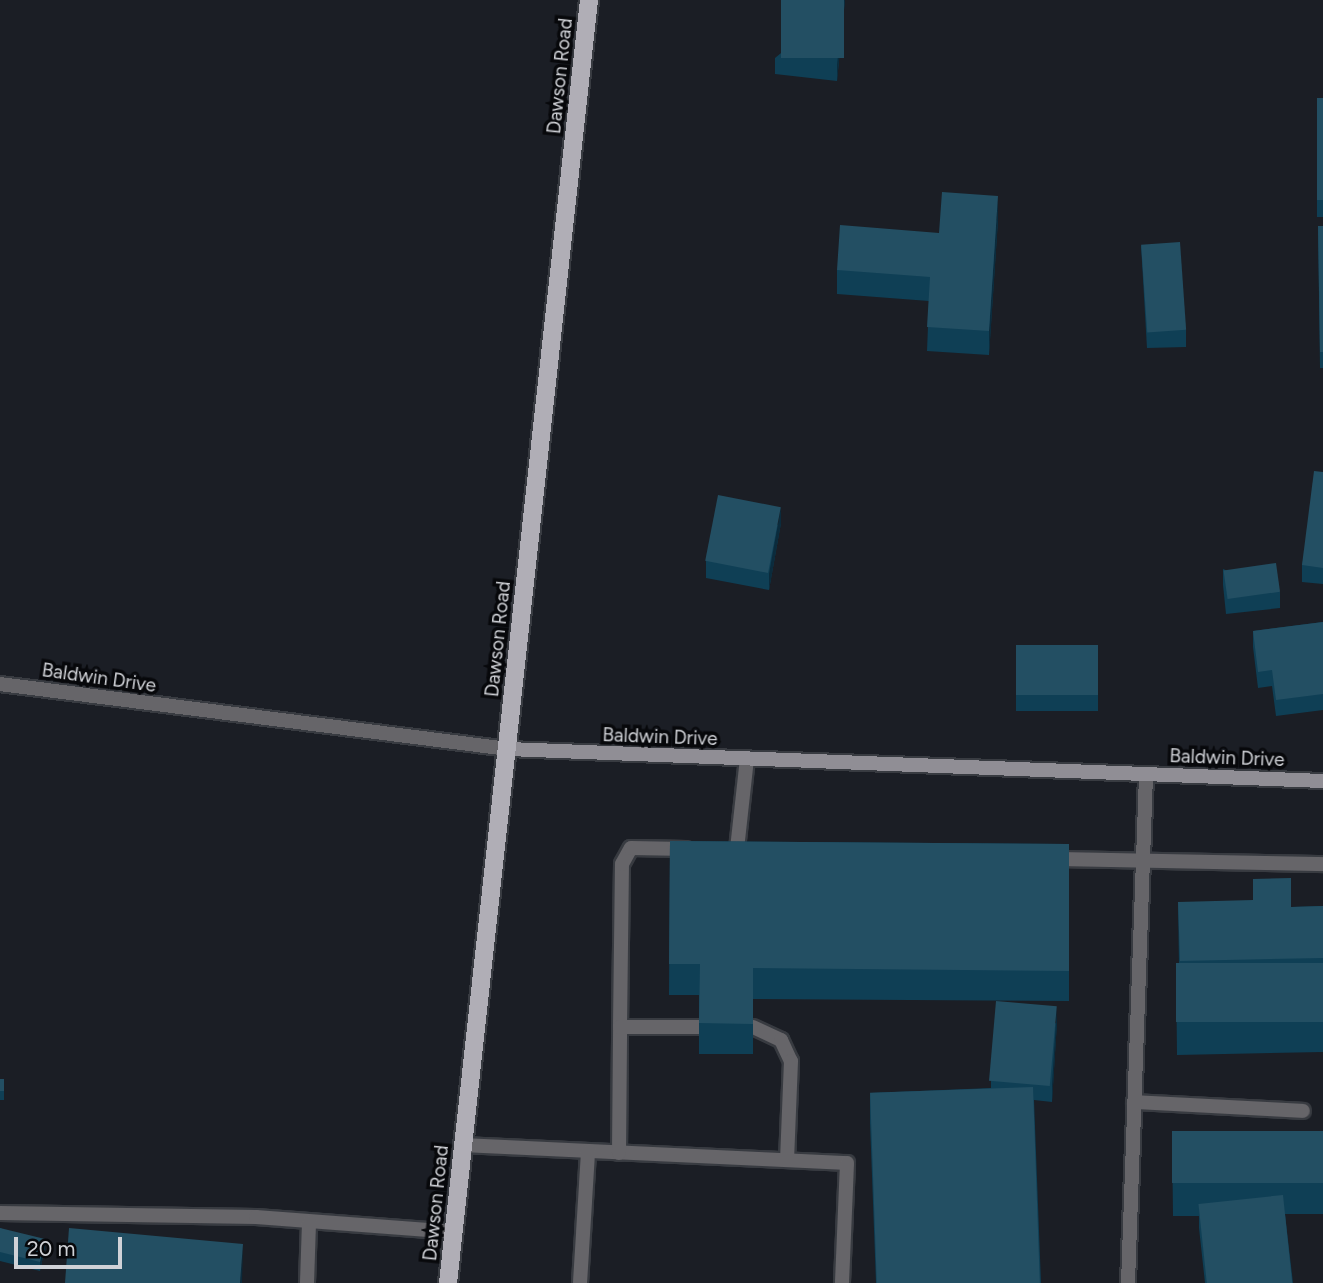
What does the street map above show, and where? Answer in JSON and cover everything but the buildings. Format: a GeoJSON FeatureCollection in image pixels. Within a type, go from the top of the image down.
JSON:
{"type":"FeatureCollection","features":[{"type":"Feature","properties":{"kind":"main road","name":"Dawson Road"},"geometry":{"type":"LineString","coordinates":[[449,1283],[589,0]]}},
{"type":"Feature","properties":{"kind":"street","name":"Baldwin Drive"},"geometry":{"type":"LineString","coordinates":[[0,684],[508,750],[1323,781]]}},
{"type":"Feature","properties":{"kind":"street"},"geometry":{"type":"LineString","coordinates":[[738,849],[747,759]]}},
{"type":"Feature","properties":{"kind":"street"},"geometry":{"type":"LineString","coordinates":[[1128,1283],[1146,774]]}},
{"type":"Feature","properties":{"kind":"street"},"geometry":{"type":"LineString","coordinates":[[619,1153],[622,864],[631,848],[698,849]]}},
{"type":"Feature","properties":{"kind":"street"},"geometry":{"type":"LineString","coordinates":[[1031,859],[1323,864]]}},
{"type":"Feature","properties":{"kind":"street"},"geometry":{"type":"LineString","coordinates":[[620,1027],[699,1027]]}},
{"type":"Feature","properties":{"kind":"street"},"geometry":{"type":"LineString","coordinates":[[753,1027],[781,1040],[791,1061],[788,1160]]}},
{"type":"Feature","properties":{"kind":"street"},"geometry":{"type":"LineString","coordinates":[[1134,1102],[1303,1111]]}},
{"type":"Feature","properties":{"kind":"street"},"geometry":{"type":"LineString","coordinates":[[464,1145],[847,1163],[842,1283]]}},
{"type":"Feature","properties":{"kind":"street"},"geometry":{"type":"LineString","coordinates":[[580,1283],[588,1151]]}},
{"type":"Feature","properties":{"kind":"street"},"geometry":{"type":"LineString","coordinates":[[0,1213],[256,1217],[454,1232]]}},
{"type":"Feature","properties":{"kind":"street"},"geometry":{"type":"LineString","coordinates":[[307,1283],[309,1222]]}}]}
